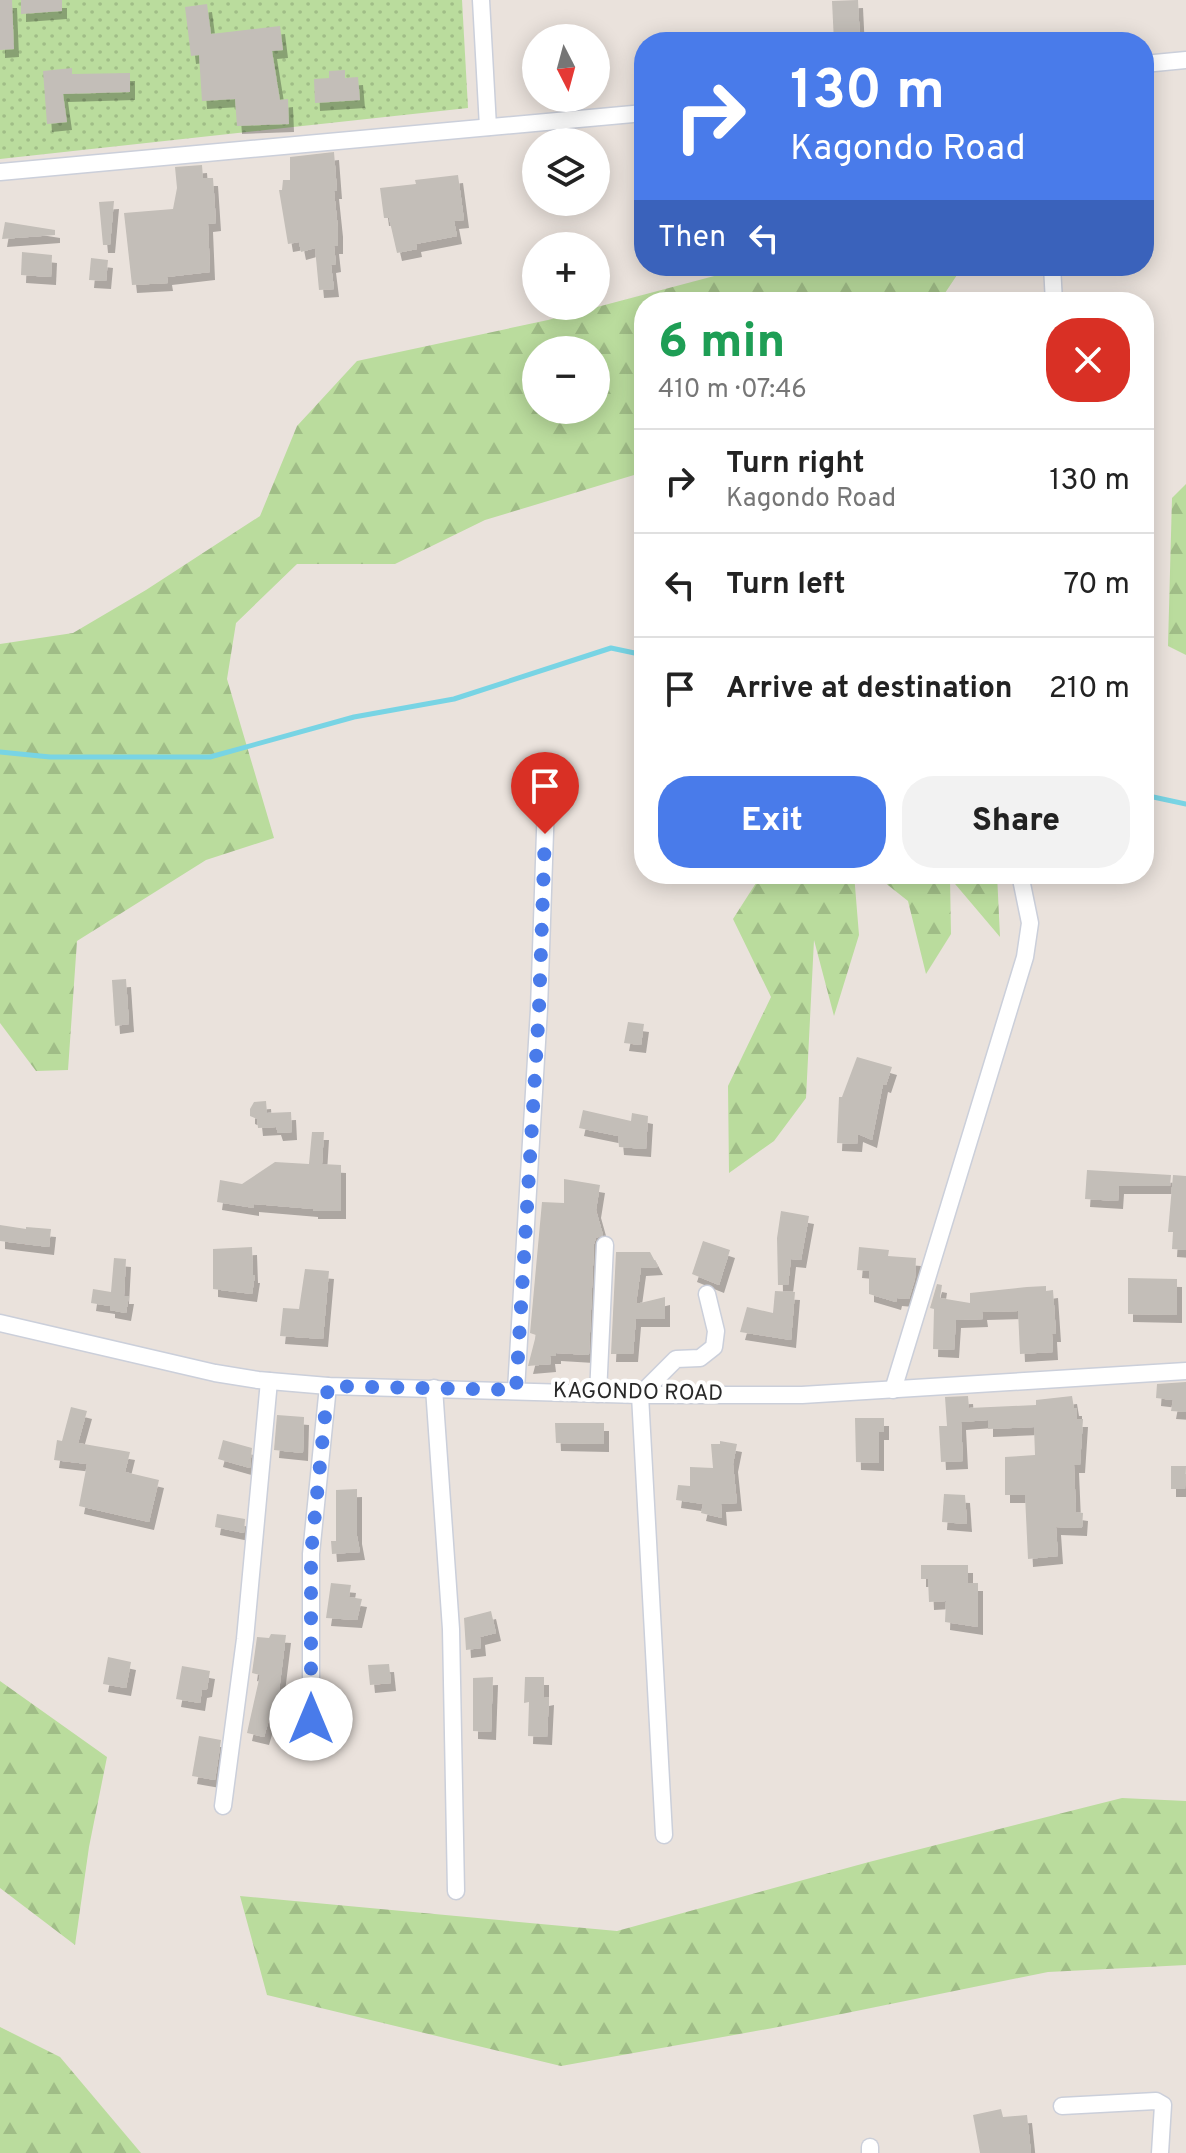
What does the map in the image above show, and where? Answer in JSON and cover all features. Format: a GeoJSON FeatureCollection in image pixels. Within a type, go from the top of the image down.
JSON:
{"type":"FeatureCollection","features":[{"type":"Feature","properties":{"kind":"street"},"geometry":{"type":"LineString","coordinates":[[481,0],[488,127]]}},
{"type":"Feature","properties":{"kind":"street"},"geometry":{"type":"LineString","coordinates":[[1154,63],[1186,60]]}},
{"type":"Feature","properties":{"kind":"street"},"geometry":{"type":"LineString","coordinates":[[0,172],[634,114]]}},
{"type":"Feature","properties":{"kind":"street"},"geometry":{"type":"LineString","coordinates":[[516,1390],[539,1009],[547,773]]}},
{"type":"Feature","properties":{"kind":"street"},"geometry":{"type":"LineString","coordinates":[[893,1390],[1025,957],[1030,923],[1022,884]]}},
{"type":"Feature","properties":{"kind":"street"},"geometry":{"type":"LineString","coordinates":[[598,1394],[605,1245]]}},
{"type":"Feature","properties":{"kind":"street"},"geometry":{"type":"LineString","coordinates":[[664,1835],[640,1395],[676,1359],[700,1358],[714,1347],[716,1331],[707,1294]]}},
{"type":"Feature","properties":{"kind":"street","name":"KAGONDO ROAD"},"geometry":{"type":"LineString","coordinates":[[0,1323],[215,1373],[328,1386],[640,1395],[802,1395],[1186,1371]]}},
{"type":"Feature","properties":{"kind":"street"},"geometry":{"type":"LineString","coordinates":[[223,1806],[245,1639],[269,1381]]}},
{"type":"Feature","properties":{"kind":"street"},"geometry":{"type":"LineString","coordinates":[[311,1719],[311,1554],[328,1386]]}},
{"type":"Feature","properties":{"kind":"street"},"geometry":{"type":"LineString","coordinates":[[434,1388],[451,1629],[456,1891]]}},
{"type":"Feature","properties":{"kind":"street"},"geometry":{"type":"LineString","coordinates":[[1062,2106],[1156,2101],[1163,2105],[1160,2153]]}},
{"type":"Feature","properties":{"kind":"green space"},"geometry":{"type":"Polygon","coordinates":[[[0,0],[462,0],[468,108],[0,159],[0,0]]]}},
{"type":"Feature","properties":{"kind":"green space"},"geometry":{"type":"Polygon","coordinates":[[[714,276],[956,276],[946,292],[654,292],[714,276]]]}},
{"type":"Feature","properties":{"kind":"green space"},"geometry":{"type":"Polygon","coordinates":[[[634,297],[634,475],[485,520],[395,564],[297,564],[236,623],[227,679],[274,838],[206,860],[77,941],[68,1070],[36,1071],[0,1023],[0,644],[73,633],[260,516],[297,426],[357,361],[548,320],[610,320],[610,304],[634,297]]]}},
{"type":"Feature","properties":{"kind":"green space"},"geometry":{"type":"Polygon","coordinates":[[[1186,484],[1186,655],[1168,646],[1172,498],[1186,484]]]}},
{"type":"Feature","properties":{"kind":"green space"},"geometry":{"type":"Polygon","coordinates":[[[755,884],[855,884],[859,935],[834,1016],[814,940],[806,1098],[774,1141],[729,1173],[728,1086],[771,997],[733,919],[755,884]]]}},
{"type":"Feature","properties":{"kind":"green space"},"geometry":{"type":"Polygon","coordinates":[[[887,884],[950,884],[951,934],[926,974],[908,901],[887,884]]]}},
{"type":"Feature","properties":{"kind":"green space"},"geometry":{"type":"Polygon","coordinates":[[[955,884],[997,884],[1000,937],[955,884]]]}},
{"type":"Feature","properties":{"kind":"green space"},"geometry":{"type":"Polygon","coordinates":[[[0,1681],[107,1757],[89,1847],[75,1945],[0,1888],[0,1681]]]}},
{"type":"Feature","properties":{"kind":"green space"},"geometry":{"type":"Polygon","coordinates":[[[1122,1798],[1186,1801],[1186,1965],[1048,1972],[773,2028],[561,2066],[267,1995],[240,1896],[617,1931],[869,1862],[1122,1798]]]}},
{"type":"Feature","properties":{"kind":"green space"},"geometry":{"type":"Polygon","coordinates":[[[0,2027],[60,2057],[141,2153],[0,2153],[0,2027]]]}},
{"type":"Feature","properties":{"kind":"building"},"geometry":{"type":"Polygon","coordinates":[[[0,0],[12,0],[14,49],[0,50],[0,0]]]}},
{"type":"Feature","properties":{"kind":"building"},"geometry":{"type":"Polygon","coordinates":[[[21,0],[62,0],[62,11],[21,14],[21,0]]]}},
{"type":"Feature","properties":{"kind":"building"},"geometry":{"type":"Polygon","coordinates":[[[858,0],[860,32],[834,32],[832,1],[858,0]]]}},
{"type":"Feature","properties":{"kind":"building"},"geometry":{"type":"Polygon","coordinates":[[[207,4],[211,34],[280,26],[283,50],[272,51],[280,100],[288,99],[289,124],[237,126],[235,99],[202,101],[199,55],[191,56],[185,7],[207,4]]]}},
{"type":"Feature","properties":{"kind":"building"},"geometry":{"type":"Polygon","coordinates":[[[72,68],[72,74],[130,73],[130,92],[63,94],[67,122],[47,124],[43,71],[72,68]]]}},
{"type":"Feature","properties":{"kind":"building"},"geometry":{"type":"Polygon","coordinates":[[[345,70],[345,78],[358,77],[360,100],[315,103],[314,79],[329,78],[329,71],[345,70]]]}},
{"type":"Feature","properties":{"kind":"building"},"geometry":{"type":"Polygon","coordinates":[[[334,152],[338,246],[334,246],[336,264],[331,265],[334,289],[319,290],[315,248],[301,252],[299,242],[288,244],[279,190],[282,190],[283,180],[290,180],[290,157],[334,152]]]}},
{"type":"Feature","properties":{"kind":"building"},"geometry":{"type":"Polygon","coordinates":[[[202,165],[203,178],[213,178],[216,223],[208,224],[210,272],[167,277],[168,283],[132,285],[124,213],[173,209],[177,188],[175,167],[202,165]]]}},
{"type":"Feature","properties":{"kind":"building"},"geometry":{"type":"Polygon","coordinates":[[[458,175],[464,220],[454,221],[457,236],[416,244],[417,249],[397,253],[389,218],[384,218],[380,188],[458,175]]]}},
{"type":"Feature","properties":{"kind":"building"},"geometry":{"type":"Polygon","coordinates":[[[114,201],[110,245],[103,245],[99,202],[114,201]]]}},
{"type":"Feature","properties":{"kind":"building"},"geometry":{"type":"Polygon","coordinates":[[[5,222],[55,230],[55,235],[2,239],[5,222]]]}},
{"type":"Feature","properties":{"kind":"building"},"geometry":{"type":"Polygon","coordinates":[[[22,252],[52,255],[51,277],[21,275],[22,252]]]}},
{"type":"Feature","properties":{"kind":"building"},"geometry":{"type":"Polygon","coordinates":[[[91,258],[108,260],[106,281],[89,280],[91,258]]]}},
{"type":"Feature","properties":{"kind":"building"},"geometry":{"type":"Polygon","coordinates":[[[126,979],[129,1024],[115,1026],[112,980],[126,979]]]}},
{"type":"Feature","properties":{"kind":"building"},"geometry":{"type":"Polygon","coordinates":[[[628,1022],[644,1024],[641,1045],[624,1043],[628,1022]]]}},
{"type":"Feature","properties":{"kind":"building"},"geometry":{"type":"Polygon","coordinates":[[[857,1057],[892,1067],[886,1085],[883,1084],[872,1140],[858,1134],[857,1144],[837,1143],[839,1097],[842,1097],[857,1057]]]}},
{"type":"Feature","properties":{"kind":"building"},"geometry":{"type":"Polygon","coordinates":[[[266,1101],[267,1113],[291,1112],[292,1132],[278,1133],[276,1127],[258,1128],[257,1119],[250,1116],[250,1109],[254,1102],[266,1101]]]}},
{"type":"Feature","properties":{"kind":"building"},"geometry":{"type":"Polygon","coordinates":[[[583,1110],[631,1121],[632,1113],[648,1116],[646,1149],[619,1147],[618,1136],[579,1128],[583,1110]]]}},
{"type":"Feature","properties":{"kind":"building"},"geometry":{"type":"Polygon","coordinates":[[[312,1132],[324,1132],[322,1164],[341,1165],[341,1211],[254,1204],[254,1208],[217,1202],[220,1180],[242,1184],[275,1162],[309,1164],[312,1132]]]}},
{"type":"Feature","properties":{"kind":"building"},"geometry":{"type":"Polygon","coordinates":[[[1087,1170],[1171,1175],[1170,1186],[1119,1186],[1118,1201],[1085,1199],[1087,1170]]]}},
{"type":"Feature","properties":{"kind":"building"},"geometry":{"type":"Polygon","coordinates":[[[1173,1175],[1186,1176],[1186,1250],[1172,1249],[1173,1232],[1168,1232],[1173,1175]]]}},
{"type":"Feature","properties":{"kind":"building"},"geometry":{"type":"Polygon","coordinates":[[[564,1179],[600,1185],[596,1210],[603,1235],[596,1238],[594,1244],[589,1355],[556,1353],[556,1356],[550,1356],[551,1364],[528,1366],[536,1335],[530,1333],[542,1202],[564,1203],[564,1179]]]}},
{"type":"Feature","properties":{"kind":"building"},"geometry":{"type":"Polygon","coordinates":[[[781,1211],[809,1216],[801,1260],[791,1259],[788,1285],[778,1285],[777,1238],[781,1211]]]}},
{"type":"Feature","properties":{"kind":"building"},"geometry":{"type":"Polygon","coordinates":[[[0,1225],[51,1229],[49,1247],[0,1241],[0,1225]]]}},
{"type":"Feature","properties":{"kind":"building"},"geometry":{"type":"Polygon","coordinates":[[[703,1241],[730,1250],[719,1285],[692,1274],[703,1241]]]}},
{"type":"Feature","properties":{"kind":"building"},"geometry":{"type":"Polygon","coordinates":[[[252,1247],[255,1275],[252,1294],[213,1289],[213,1249],[252,1247]]]}},
{"type":"Feature","properties":{"kind":"building"},"geometry":{"type":"Polygon","coordinates":[[[859,1247],[889,1250],[888,1256],[916,1258],[915,1279],[909,1299],[897,1298],[896,1302],[869,1294],[869,1271],[857,1270],[859,1247]]]}},
{"type":"Feature","properties":{"kind":"building"},"geometry":{"type":"Polygon","coordinates":[[[616,1252],[650,1252],[658,1267],[641,1268],[636,1304],[665,1297],[665,1319],[636,1319],[633,1354],[611,1354],[616,1252]]]}},
{"type":"Feature","properties":{"kind":"building"},"geometry":{"type":"Polygon","coordinates":[[[114,1258],[126,1259],[124,1296],[129,1296],[126,1313],[91,1303],[93,1289],[111,1292],[114,1258]]]}},
{"type":"Feature","properties":{"kind":"building"},"geometry":{"type":"Polygon","coordinates":[[[305,1269],[329,1271],[323,1339],[280,1336],[283,1308],[299,1309],[305,1269]]]}},
{"type":"Feature","properties":{"kind":"building"},"geometry":{"type":"Polygon","coordinates":[[[1128,1278],[1177,1279],[1177,1315],[1128,1314],[1128,1278]]]}},
{"type":"Feature","properties":{"kind":"building"},"geometry":{"type":"Polygon","coordinates":[[[937,1284],[942,1285],[940,1298],[970,1303],[970,1293],[1046,1286],[1046,1291],[1053,1290],[1056,1334],[1052,1334],[1053,1352],[1020,1354],[1018,1311],[982,1312],[983,1319],[956,1320],[954,1350],[933,1349],[934,1309],[930,1308],[937,1284]]]}},
{"type":"Feature","properties":{"kind":"building"},"geometry":{"type":"Polygon","coordinates":[[[775,1291],[795,1292],[791,1340],[740,1332],[747,1307],[773,1313],[775,1291]]]}},
{"type":"Feature","properties":{"kind":"building"},"geometry":{"type":"Polygon","coordinates":[[[1186,1382],[1186,1412],[1171,1411],[1173,1400],[1156,1398],[1157,1384],[1186,1382]]]}},
{"type":"Feature","properties":{"kind":"building"},"geometry":{"type":"Polygon","coordinates":[[[968,1396],[969,1408],[1036,1405],[1036,1400],[1072,1396],[1077,1419],[1083,1419],[1080,1465],[1074,1465],[1076,1512],[1083,1513],[1082,1528],[1056,1527],[1058,1556],[1028,1559],[1025,1495],[1005,1495],[1005,1457],[1035,1455],[1034,1427],[988,1429],[988,1420],[961,1422],[963,1461],[941,1462],[939,1426],[947,1426],[945,1397],[968,1396]]]}},
{"type":"Feature","properties":{"kind":"building"},"geometry":{"type":"Polygon","coordinates":[[[71,1407],[87,1411],[78,1443],[130,1452],[125,1472],[159,1480],[149,1522],[79,1506],[87,1464],[54,1460],[57,1440],[62,1441],[71,1407]]]}},
{"type":"Feature","properties":{"kind":"building"},"geometry":{"type":"Polygon","coordinates":[[[277,1415],[304,1417],[303,1453],[274,1450],[277,1415]]]}},
{"type":"Feature","properties":{"kind":"building"},"geometry":{"type":"Polygon","coordinates":[[[855,1418],[884,1418],[884,1432],[879,1432],[879,1463],[856,1462],[855,1418]]]}},
{"type":"Feature","properties":{"kind":"building"},"geometry":{"type":"Polygon","coordinates":[[[555,1423],[604,1423],[604,1444],[556,1443],[555,1423]]]}},
{"type":"Feature","properties":{"kind":"building"},"geometry":{"type":"Polygon","coordinates":[[[223,1440],[252,1448],[250,1468],[218,1459],[223,1440]]]}},
{"type":"Feature","properties":{"kind":"building"},"geometry":{"type":"Polygon","coordinates":[[[720,1441],[737,1444],[733,1464],[737,1503],[721,1504],[722,1518],[701,1513],[703,1504],[676,1500],[678,1485],[690,1486],[690,1467],[713,1468],[711,1444],[720,1444],[720,1441]]]}},
{"type":"Feature","properties":{"kind":"building"},"geometry":{"type":"Polygon","coordinates":[[[1171,1466],[1186,1466],[1185,1489],[1171,1489],[1171,1466]]]}},
{"type":"Feature","properties":{"kind":"building"},"geometry":{"type":"Polygon","coordinates":[[[357,1489],[360,1552],[332,1554],[331,1541],[336,1541],[336,1490],[357,1489]]]}},
{"type":"Feature","properties":{"kind":"building"},"geometry":{"type":"Polygon","coordinates":[[[944,1494],[965,1495],[967,1524],[942,1522],[944,1494]]]}},
{"type":"Feature","properties":{"kind":"building"},"geometry":{"type":"Polygon","coordinates":[[[217,1514],[245,1519],[244,1533],[215,1527],[217,1514]]]}},
{"type":"Feature","properties":{"kind":"building"},"geometry":{"type":"Polygon","coordinates":[[[921,1565],[968,1565],[968,1583],[978,1583],[978,1627],[945,1622],[946,1601],[929,1602],[928,1579],[921,1579],[921,1565]]]}},
{"type":"Feature","properties":{"kind":"building"},"geometry":{"type":"Polygon","coordinates":[[[331,1583],[351,1585],[349,1597],[362,1599],[357,1620],[326,1618],[331,1583]]]}},
{"type":"Feature","properties":{"kind":"building"},"geometry":{"type":"Polygon","coordinates":[[[491,1611],[496,1633],[480,1637],[481,1648],[466,1650],[464,1618],[491,1611]]]}},
{"type":"Feature","properties":{"kind":"building"},"geometry":{"type":"Polygon","coordinates":[[[271,1634],[286,1635],[276,1716],[269,1720],[264,1737],[247,1733],[260,1675],[252,1673],[257,1637],[269,1638],[271,1634]]]}},
{"type":"Feature","properties":{"kind":"building"},"geometry":{"type":"Polygon","coordinates":[[[108,1657],[131,1662],[126,1688],[103,1684],[108,1657]]]}},
{"type":"Feature","properties":{"kind":"building"},"geometry":{"type":"Polygon","coordinates":[[[389,1664],[391,1683],[370,1685],[368,1665],[389,1664]]]}},
{"type":"Feature","properties":{"kind":"building"},"geometry":{"type":"Polygon","coordinates":[[[182,1666],[210,1671],[207,1689],[202,1690],[200,1703],[176,1699],[182,1666]]]}},
{"type":"Feature","properties":{"kind":"building"},"geometry":{"type":"Polygon","coordinates":[[[493,1677],[491,1732],[473,1731],[473,1678],[493,1677]]]}},
{"type":"Feature","properties":{"kind":"building"},"geometry":{"type":"Polygon","coordinates":[[[525,1677],[544,1677],[544,1698],[549,1697],[547,1737],[528,1736],[529,1702],[524,1703],[525,1677]]]}},
{"type":"Feature","properties":{"kind":"building"},"geometry":{"type":"Polygon","coordinates":[[[199,1736],[221,1740],[215,1780],[192,1776],[199,1736]]]}},
{"type":"Feature","properties":{"kind":"building"},"geometry":{"type":"Polygon","coordinates":[[[1001,2109],[1003,2117],[1027,2115],[1031,2153],[980,2153],[973,2115],[1001,2109]]]}},
{"type":"Feature","properties":{"kind":"waterway"},"geometry":{"type":"LineString","coordinates":[[0,752],[50,757],[210,757],[354,717],[454,699],[611,648],[634,653]]}},
{"type":"Feature","properties":{"kind":"waterway"},"geometry":{"type":"LineString","coordinates":[[1154,797],[1186,804]]}},
{"type":"Feature","properties":{"kind":"route"},"geometry":{"type":"LineString","coordinates":[[311,1719],[311,1554],[328,1386],[516,1390],[539,1009],[545,834]]}}]}
